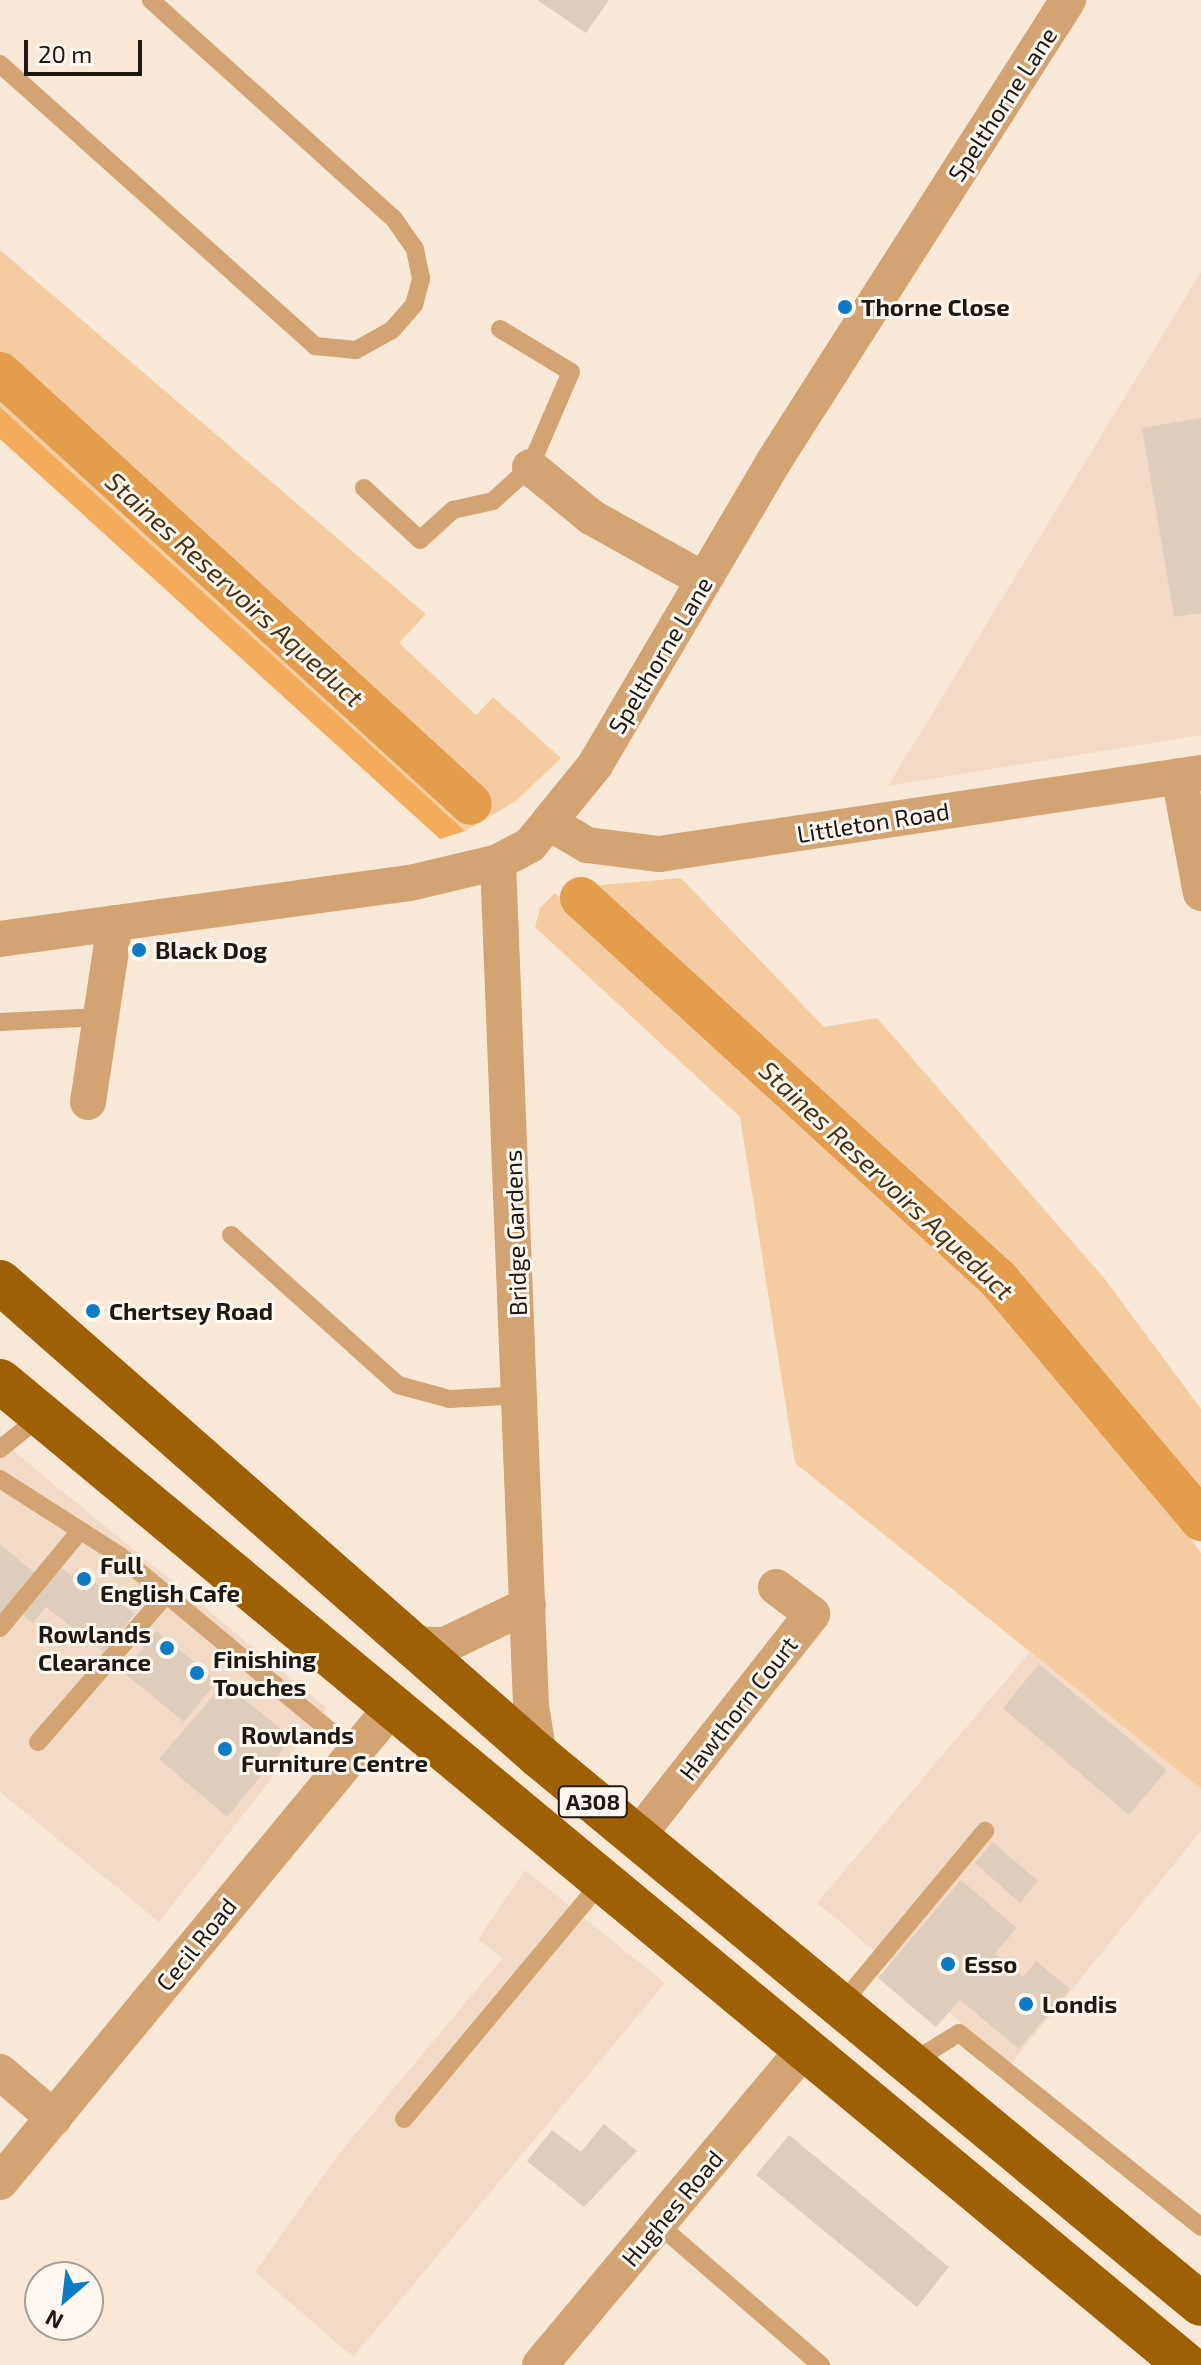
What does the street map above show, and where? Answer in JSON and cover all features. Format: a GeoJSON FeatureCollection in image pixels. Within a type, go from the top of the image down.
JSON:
{"type":"FeatureCollection","features":[{"type":"Feature","properties":{"kind":"highway","name":"A308"},"geometry":{"type":"LineString","coordinates":[[0,1282],[539,1756],[1201,2304]]}},
{"type":"Feature","properties":{"kind":"highway","name":"A308"},"geometry":{"type":"LineString","coordinates":[[0,1381],[803,2051],[1186,2365]]}},
{"type":"Feature","properties":{"kind":"street","name":"Spelthorne Lane"},"geometry":{"type":"LineString","coordinates":[[0,939],[410,883],[498,862],[530,845],[595,765],[704,580],[1068,0]]}},
{"type":"Feature","properties":{"kind":"street"},"geometry":{"type":"LineString","coordinates":[[530,467],[591,517],[704,580]]}},
{"type":"Feature","properties":{"kind":"street"},"geometry":{"type":"LineString","coordinates":[[1190,774],[1201,893]]}},
{"type":"Feature","properties":{"kind":"street","name":"Littleton Road"},"geometry":{"type":"LineString","coordinates":[[550,823],[587,845],[659,854],[1190,774]]}},
{"type":"Feature","properties":{"kind":"street","name":"Bridge Gardens"},"geometry":{"type":"LineString","coordinates":[[498,862],[522,1395],[528,1605],[539,1756]]}},
{"type":"Feature","properties":{"kind":"street"},"geometry":{"type":"LineString","coordinates":[[88,1102],[115,923]]}},
{"type":"Feature","properties":{"kind":"street","name":"Hawthorn Court"},"geometry":{"type":"LineString","coordinates":[[636,1838],[812,1614],[776,1587]]}},
{"type":"Feature","properties":{"kind":"street"},"geometry":{"type":"LineString","coordinates":[[411,1644],[445,1645],[528,1605]]}},
{"type":"Feature","properties":{"kind":"street","name":"Cecil Road"},"geometry":{"type":"LineString","coordinates":[[0,2182],[393,1706]]}},
{"type":"Feature","properties":{"kind":"street","name":"Hughes Road"},"geometry":{"type":"LineString","coordinates":[[540,2365],[803,2051]]}},
{"type":"Feature","properties":{"kind":"street"},"geometry":{"type":"LineString","coordinates":[[0,2072],[54,2118]]}},
{"type":"Feature","properties":{"kind":"lane"},"geometry":{"type":"LineString","coordinates":[[0,64],[315,346],[356,350],[392,330],[414,305],[421,278],[415,249],[394,219],[151,0]]}},
{"type":"Feature","properties":{"kind":"lane"},"geometry":{"type":"LineString","coordinates":[[364,488],[420,540],[453,510],[493,501],[530,467],[571,372],[500,329]]}},
{"type":"Feature","properties":{"kind":"lane"},"geometry":{"type":"LineString","coordinates":[[0,1022],[101,1017]]}},
{"type":"Feature","properties":{"kind":"lane"},"geometry":{"type":"LineString","coordinates":[[231,1235],[398,1385],[450,1399],[522,1395]]}},
{"type":"Feature","properties":{"kind":"lane"},"geometry":{"type":"LineString","coordinates":[[0,1449],[41,1416]]}},
{"type":"Feature","properties":{"kind":"lane"},"geometry":{"type":"LineString","coordinates":[[0,1479],[79,1532],[165,1596],[354,1751]]}},
{"type":"Feature","properties":{"kind":"lane"},"geometry":{"type":"LineString","coordinates":[[0,1628],[79,1532]]}},
{"type":"Feature","properties":{"kind":"lane"},"geometry":{"type":"LineString","coordinates":[[38,1742],[165,1596]]}},
{"type":"Feature","properties":{"kind":"lane"},"geometry":{"type":"LineString","coordinates":[[839,2007],[985,1831]]}},
{"type":"Feature","properties":{"kind":"lane"},"geometry":{"type":"LineString","coordinates":[[404,2119],[602,1881]]}},
{"type":"Feature","properties":{"kind":"lane"},"geometry":{"type":"LineString","coordinates":[[909,2064],[959,2033],[1201,2227]]}},
{"type":"Feature","properties":{"kind":"lane"},"geometry":{"type":"LineString","coordinates":[[658,2224],[821,2365]]}},
{"type":"Feature","properties":{"kind":"shaded area"},"geometry":{"type":"Polygon","coordinates":[[[0,250],[426,614],[399,643],[476,715],[493,697],[561,758],[516,801],[465,831],[0,407],[0,250]]]}},
{"type":"Feature","properties":{"kind":"shaded area"},"geometry":{"type":"Polygon","coordinates":[[[1201,272],[1201,735],[888,786],[1201,272]]]}},
{"type":"Feature","properties":{"kind":"shaded area"},"geometry":{"type":"Polygon","coordinates":[[[0,407],[465,831],[440,839],[0,439],[0,407]]]}},
{"type":"Feature","properties":{"kind":"shaded area"},"geometry":{"type":"Polygon","coordinates":[[[681,878],[824,1027],[877,1018],[1104,1278],[1201,1409],[1201,1502],[1008,1275],[591,886],[681,878]]]}},
{"type":"Feature","properties":{"kind":"shaded area"},"geometry":{"type":"Polygon","coordinates":[[[555,893],[996,1303],[1115,1433],[1201,1553],[1201,1789],[795,1463],[740,1117],[535,927],[540,908],[555,893]]]}},
{"type":"Feature","properties":{"kind":"shaded area"},"geometry":{"type":"Polygon","coordinates":[[[0,1440],[327,1708],[159,1922],[0,1792],[0,1440]]]}},
{"type":"Feature","properties":{"kind":"shaded area"},"geometry":{"type":"Polygon","coordinates":[[[1030,1652],[1201,1789],[1201,1831],[1011,2064],[817,1903],[1030,1652]]]}},
{"type":"Feature","properties":{"kind":"shaded area"},"geometry":{"type":"Polygon","coordinates":[[[525,1870],[665,1983],[353,2357],[255,2272],[338,2155],[503,1958],[478,1939],[525,1870]]]}},
{"type":"Feature","properties":{"kind":"building"},"geometry":{"type":"Polygon","coordinates":[[[537,0],[609,0],[586,33],[537,0]]]}},
{"type":"Feature","properties":{"kind":"building"},"geometry":{"type":"Polygon","coordinates":[[[1201,418],[1201,613],[1174,617],[1142,428],[1201,418]]]}},
{"type":"Feature","properties":{"kind":"building"},"geometry":{"type":"Polygon","coordinates":[[[0,1544],[38,1576],[0,1621],[0,1544]]]}},
{"type":"Feature","properties":{"kind":"building"},"geometry":{"type":"Polygon","coordinates":[[[61,1567],[71,1576],[77,1568],[134,1614],[104,1652],[46,1607],[33,1623],[22,1615],[61,1567]]]}},
{"type":"Feature","properties":{"kind":"building"},"geometry":{"type":"Polygon","coordinates":[[[157,1631],[217,1681],[184,1722],[123,1672],[157,1631]]]}},
{"type":"Feature","properties":{"kind":"building"},"geometry":{"type":"Polygon","coordinates":[[[1039,1664],[1167,1770],[1129,1815],[1003,1708],[1039,1664]]]}},
{"type":"Feature","properties":{"kind":"building","name":"Rowlands Furniture Centre"},"geometry":{"type":"Polygon","coordinates":[[[224,1683],[292,1738],[227,1817],[159,1759],[224,1683]]]}},
{"type":"Feature","properties":{"kind":"building"},"geometry":{"type":"Polygon","coordinates":[[[993,1842],[1038,1881],[1020,1903],[975,1863],[993,1842]]]}},
{"type":"Feature","properties":{"kind":"building","name":"Esso"},"geometry":{"type":"Polygon","coordinates":[[[961,1880],[1017,1928],[995,1953],[1023,1977],[1036,1961],[1070,1989],[1019,2049],[960,2000],[936,2027],[878,1978],[961,1880]]]}},
{"type":"Feature","properties":{"kind":"building"},"geometry":{"type":"Polygon","coordinates":[[[604,2124],[637,2151],[584,2207],[527,2161],[552,2130],[581,2152],[604,2124]]]}},
{"type":"Feature","properties":{"kind":"building"},"geometry":{"type":"Polygon","coordinates":[[[789,2135],[949,2267],[917,2307],[756,2175],[789,2135]]]}},
{"type":"Feature","properties":{"kind":"waterway","name":"Staines Reservoirs Aqueduct"},"geometry":{"type":"LineString","coordinates":[[0,373],[471,804]]}},
{"type":"Feature","properties":{"kind":"waterway","name":"Staines Reservoirs Aqueduct"},"geometry":{"type":"LineString","coordinates":[[581,898],[999,1280],[1201,1520]]}},
{"type":"Feature","properties":{"kind":"place","name":"Thorne Close"},"geometry":{"type":"Point","coordinates":[845,307]}},
{"type":"Feature","properties":{"kind":"place","name":"Black Dog"},"geometry":{"type":"Point","coordinates":[139,950]}},
{"type":"Feature","properties":{"kind":"place","name":"Chertsey Road"},"geometry":{"type":"Point","coordinates":[93,1311]}},
{"type":"Feature","properties":{"kind":"place","name":"Full English Cafe"},"geometry":{"type":"Point","coordinates":[84,1579]}},
{"type":"Feature","properties":{"kind":"place","name":"Rowlands Clearance"},"geometry":{"type":"Point","coordinates":[167,1648]}},
{"type":"Feature","properties":{"kind":"place","name":"Finishing Touches"},"geometry":{"type":"Point","coordinates":[197,1673]}},
{"type":"Feature","properties":{"kind":"place","name":"Rowlands Furniture Centre"},"geometry":{"type":"Point","coordinates":[225,1749]}},
{"type":"Feature","properties":{"kind":"place","name":"Esso"},"geometry":{"type":"Point","coordinates":[948,1964]}},
{"type":"Feature","properties":{"kind":"place","name":"Londis"},"geometry":{"type":"Point","coordinates":[1026,2004]}}]}
